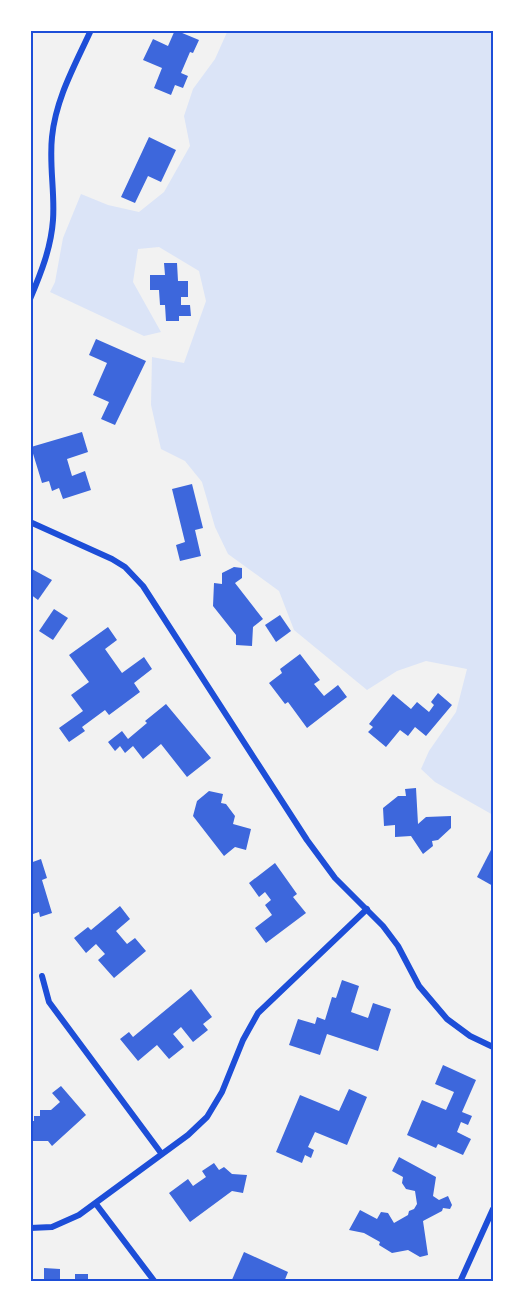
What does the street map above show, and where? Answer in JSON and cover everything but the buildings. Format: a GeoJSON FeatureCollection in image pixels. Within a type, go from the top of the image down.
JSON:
{"type":"FeatureCollection","features":[{"type":"Feature","properties":{"kind":"street"},"geometry":{"type":"LineString","coordinates":[[30,298],[42,270],[51,236],[53,220],[52,137],[57,114],[65,85],[91,30]]}},
{"type":"Feature","properties":{"kind":"street"},"geometry":{"type":"LineString","coordinates":[[30,522],[112,559],[125,567],[143,586],[307,840],[335,878],[383,926],[398,946],[419,986],[447,1019],[470,1036],[493,1047]]}},
{"type":"Feature","properties":{"kind":"street"},"geometry":{"type":"LineString","coordinates":[[30,1228],[51,1227],[79,1215],[188,1135],[207,1117],[222,1092],[243,1040],[258,1013],[367,909]]}},
{"type":"Feature","properties":{"kind":"street"},"geometry":{"type":"LineString","coordinates":[[42,976],[49,1002],[161,1154]]}},
{"type":"Feature","properties":{"kind":"street"},"geometry":{"type":"LineString","coordinates":[[96,1204],[155,1282]]}},
{"type":"Feature","properties":{"kind":"street"},"geometry":{"type":"LineString","coordinates":[[460,1282],[493,1209]]}},
{"type":"Feature","properties":{"kind":"shaded area"},"geometry":{"type":"Polygon","coordinates":[[[228,30],[493,30],[493,815],[435,782],[421,769],[429,751],[456,712],[467,669],[426,661],[397,671],[367,690],[294,630],[279,591],[228,554],[215,527],[202,482],[185,461],[161,449],[151,405],[152,357],[184,363],[206,301],[199,271],[159,247],[138,249],[133,282],[161,332],[144,336],[50,292],[55,282],[63,238],[81,194],[108,205],[139,212],[164,192],[190,146],[184,116],[193,89],[215,59],[228,30]]]}}]}
